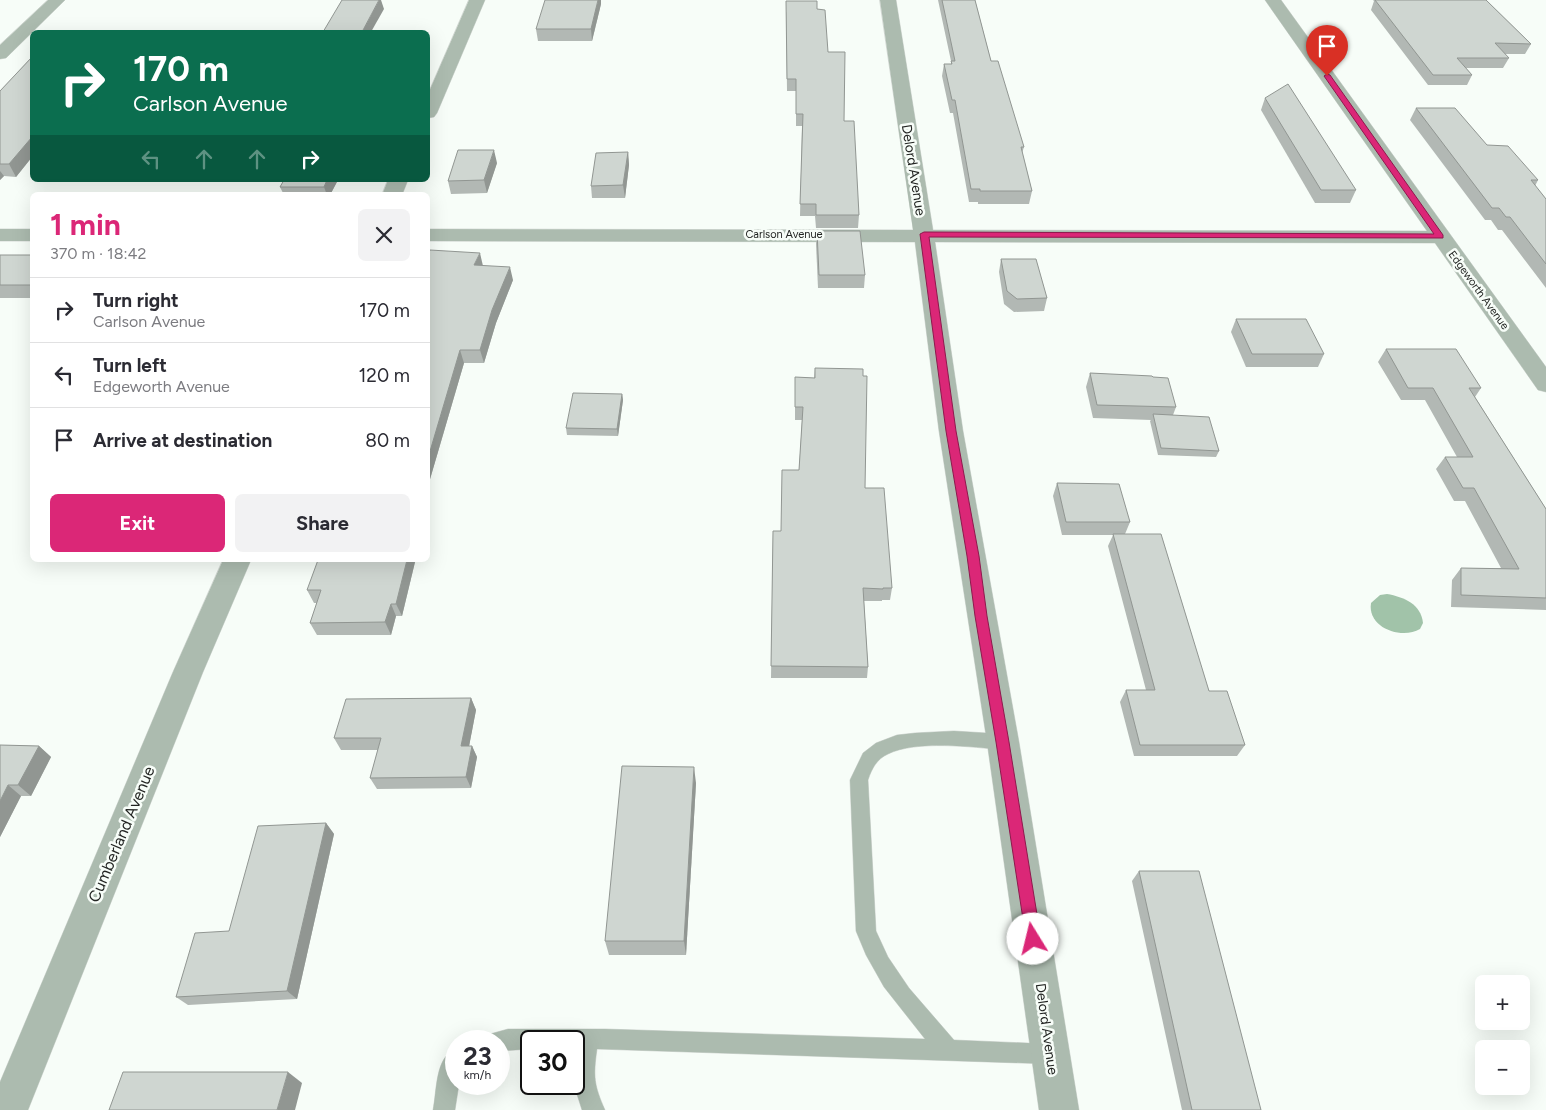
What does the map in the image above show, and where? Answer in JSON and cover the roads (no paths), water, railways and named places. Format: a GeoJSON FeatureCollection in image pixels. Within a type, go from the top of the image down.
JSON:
{"type":"FeatureCollection","features":[{"type":"Feature","properties":{"kind":"street"},"geometry":{"type":"LineString","coordinates":[[0,54],[57,0]]}},
{"type":"Feature","properties":{"kind":"street"},"geometry":{"type":"LineString","coordinates":[[430,108],[477,0]]}},
{"type":"Feature","properties":{"kind":"street","name":"Delord Avenue"},"geometry":{"type":"LineString","coordinates":[[888,0],[924,234],[951,431],[1003,742],[1059,1110]]}},
{"type":"Feature","properties":{"kind":"street","name":"Edgeworth Avenue"},"geometry":{"type":"LineString","coordinates":[[1274,0],[1440,237],[1546,384]]}},
{"type":"Feature","properties":{"kind":"street","name":"Carlson Avenue"},"geometry":{"type":"LineString","coordinates":[[430,235],[924,234],[1440,237]]}},
{"type":"Feature","properties":{"kind":"street"},"geometry":{"type":"LineString","coordinates":[[0,235],[30,235]]}},
{"type":"Feature","properties":{"kind":"street","name":"Cumberland Avenue"},"geometry":{"type":"LineString","coordinates":[[8,1110],[235,562]]}},
{"type":"Feature","properties":{"kind":"lane"},"geometry":{"type":"LineString","coordinates":[[950,1051],[909,1006],[870,944],[866,931],[859,780],[863,766],[872,755],[895,743],[939,739],[1003,742]]}},
{"type":"Feature","properties":{"kind":"lane"},"geometry":{"type":"LineString","coordinates":[[510,1039],[588,1039],[1050,1054]]}},
{"type":"Feature","properties":{"kind":"lane"},"geometry":{"type":"LineString","coordinates":[[588,1039],[584,1077],[590,1104],[594,1110]]}},
{"type":"Feature","properties":{"kind":"lane"},"geometry":{"type":"LineString","coordinates":[[444,1110],[447,1095]]}}]}
